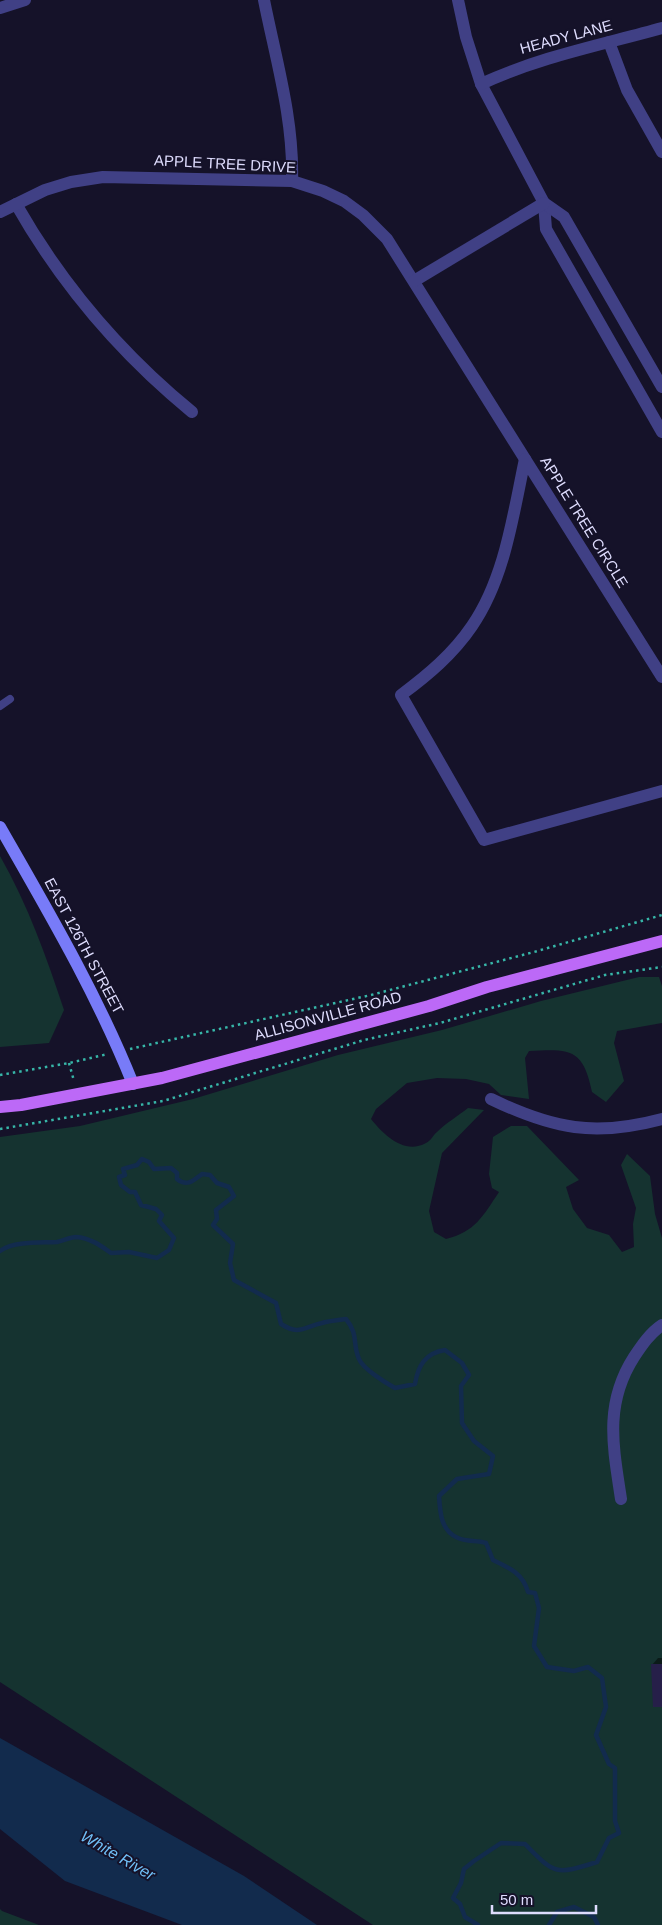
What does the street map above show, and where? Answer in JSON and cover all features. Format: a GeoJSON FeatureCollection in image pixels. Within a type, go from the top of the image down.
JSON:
{"type":"FeatureCollection","features":[{"type":"Feature","properties":{"kind":"main road","name":"EAST 126TH STREET"},"geometry":{"type":"LineString","coordinates":[[0,827],[66,941],[119,1051],[132,1084]]}},
{"type":"Feature","properties":{"kind":"main road","name":"ALLISONVILLE ROAD"},"geometry":{"type":"LineString","coordinates":[[0,1107],[132,1084],[272,1049],[429,1006],[487,987],[662,942]]}},
{"type":"Feature","properties":{"kind":"street"},"geometry":{"type":"LineString","coordinates":[[0,8],[25,0]]}},
{"type":"Feature","properties":{"kind":"street"},"geometry":{"type":"LineString","coordinates":[[264,0],[289,125],[292,181]]}},
{"type":"Feature","properties":{"kind":"street"},"geometry":{"type":"LineString","coordinates":[[458,0],[466,37],[482,84],[544,203],[546,229],[662,432]]}},
{"type":"Feature","properties":{"kind":"street","name":"HEADY LANE"},"geometry":{"type":"LineString","coordinates":[[482,84],[517,68],[662,28]]}},
{"type":"Feature","properties":{"kind":"street"},"geometry":{"type":"LineString","coordinates":[[609,42],[627,90],[662,152]]}},
{"type":"Feature","properties":{"kind":"street","name":"APPLE TREE DRIVE"},"geometry":{"type":"LineString","coordinates":[[0,212],[55,186],[103,177],[292,181],[332,195],[363,215],[387,239],[525,459]]}},
{"type":"Feature","properties":{"kind":"street"},"geometry":{"type":"LineString","coordinates":[[414,280],[544,203]]}},
{"type":"Feature","properties":{"kind":"street"},"geometry":{"type":"LineString","coordinates":[[544,203],[564,217],[662,387]]}},
{"type":"Feature","properties":{"kind":"street"},"geometry":{"type":"LineString","coordinates":[[16,204],[56,268],[98,323],[148,375],[192,412]]}},
{"type":"Feature","properties":{"kind":"street","name":"APPLE TREE CIRCLE"},"geometry":{"type":"LineString","coordinates":[[525,459],[662,677]]}},
{"type":"Feature","properties":{"kind":"street","name":"APPLE TREE CIRCLE"},"geometry":{"type":"LineString","coordinates":[[525,459],[505,547],[496,578],[482,608],[468,632],[444,660],[401,696],[484,840],[662,791]]}},
{"type":"Feature","properties":{"kind":"street"},"geometry":{"type":"LineString","coordinates":[[492,1099],[527,1116],[554,1125],[583,1129],[608,1129],[662,1119]]}},
{"type":"Feature","properties":{"kind":"street"},"geometry":{"type":"LineString","coordinates":[[621,1499],[612,1433],[617,1389],[643,1344],[662,1325]]}},
{"type":"Feature","properties":{"kind":"lane"},"geometry":{"type":"LineString","coordinates":[[0,706],[10,699]]}},
{"type":"Feature","properties":{"kind":"path"},"geometry":{"type":"LineString","coordinates":[[156,1044],[371,995],[534,952],[662,915]]}},
{"type":"Feature","properties":{"kind":"path"},"geometry":{"type":"LineString","coordinates":[[0,1129],[163,1101],[364,1040],[440,1023],[605,975],[662,967]]}},
{"type":"Feature","properties":{"kind":"path"},"geometry":{"type":"LineString","coordinates":[[0,1075],[69,1064]]}},
{"type":"Feature","properties":{"kind":"green space"},"geometry":{"type":"Polygon","coordinates":[[[0,856],[36,931],[64,1010],[49,1043],[0,1047],[0,856]]]}},
{"type":"Feature","properties":{"kind":"green space"},"geometry":{"type":"Polygon","coordinates":[[[639,977],[659,977],[662,986],[662,1023],[617,1031],[614,1043],[624,1081],[606,1102],[592,1092],[584,1067],[579,1059],[572,1054],[555,1050],[529,1051],[525,1058],[529,1099],[501,1095],[489,1084],[466,1079],[437,1078],[407,1083],[376,1109],[371,1119],[388,1137],[395,1142],[410,1147],[428,1142],[436,1133],[468,1108],[484,1110],[442,1153],[429,1211],[434,1232],[446,1239],[464,1232],[477,1222],[499,1192],[492,1188],[489,1174],[493,1137],[511,1126],[527,1126],[579,1180],[566,1187],[573,1209],[587,1228],[609,1235],[622,1252],[634,1247],[633,1224],[636,1208],[621,1165],[627,1154],[650,1176],[655,1214],[662,1238],[662,1925],[373,1925],[0,1682],[0,1137],[80,1126],[193,1099],[338,1055],[442,1030],[541,1001],[639,977]]]}},
{"type":"Feature","properties":{"kind":"green space"},"geometry":{"type":"Polygon","coordinates":[[[0,1909],[2,1911],[39,1925],[0,1925],[0,1909]]]}},
{"type":"Feature","properties":{"kind":"water","name":"White River"},"geometry":{"type":"Polygon","coordinates":[[[0,1738],[244,1876],[317,1925],[182,1925],[65,1881],[0,1829],[0,1738]]]}},
{"type":"Feature","properties":{"kind":"building"},"geometry":{"type":"Polygon","coordinates":[[[651,1664],[662,1664],[662,1707],[653,1707],[651,1664]]]}},
{"type":"Feature","properties":{"kind":"waterway"},"geometry":{"type":"LineString","coordinates":[[0,1251],[20,1244],[57,1242],[76,1237],[90,1240],[111,1253],[129,1252],[157,1258],[169,1250],[174,1238],[159,1221],[162,1215],[156,1209],[141,1205],[135,1192],[130,1192],[121,1185],[119,1177],[125,1175],[123,1169],[137,1165],[142,1159],[149,1162],[154,1169],[171,1168],[177,1173],[177,1179],[184,1183],[193,1181],[202,1174],[210,1175],[217,1183],[229,1187],[234,1196],[216,1210],[217,1219],[213,1225],[233,1244],[230,1263],[234,1280],[276,1303],[281,1324],[287,1328],[302,1330],[325,1322],[346,1319],[353,1330],[357,1353],[361,1363],[395,1388],[415,1384],[421,1366],[432,1354],[445,1350],[462,1363],[469,1375],[461,1386],[462,1423],[474,1441],[493,1456],[489,1474],[457,1479],[439,1496],[443,1521],[452,1535],[465,1540],[486,1543],[493,1560],[515,1572],[523,1581],[528,1592],[535,1593],[539,1608],[534,1646],[547,1667],[574,1671],[588,1667],[602,1678],[606,1707],[596,1735],[609,1764],[615,1768],[615,1821],[619,1833],[609,1838],[597,1862],[564,1870],[550,1867],[525,1844],[501,1843],[464,1869],[461,1883],[453,1898],[460,1904],[465,1917],[478,1925]]}},
{"type":"Feature","properties":{"kind":"waterway"},"geometry":{"type":"LineString","coordinates":[[549,1925],[557,1912],[574,1907],[594,1917],[598,1925]]}}]}
